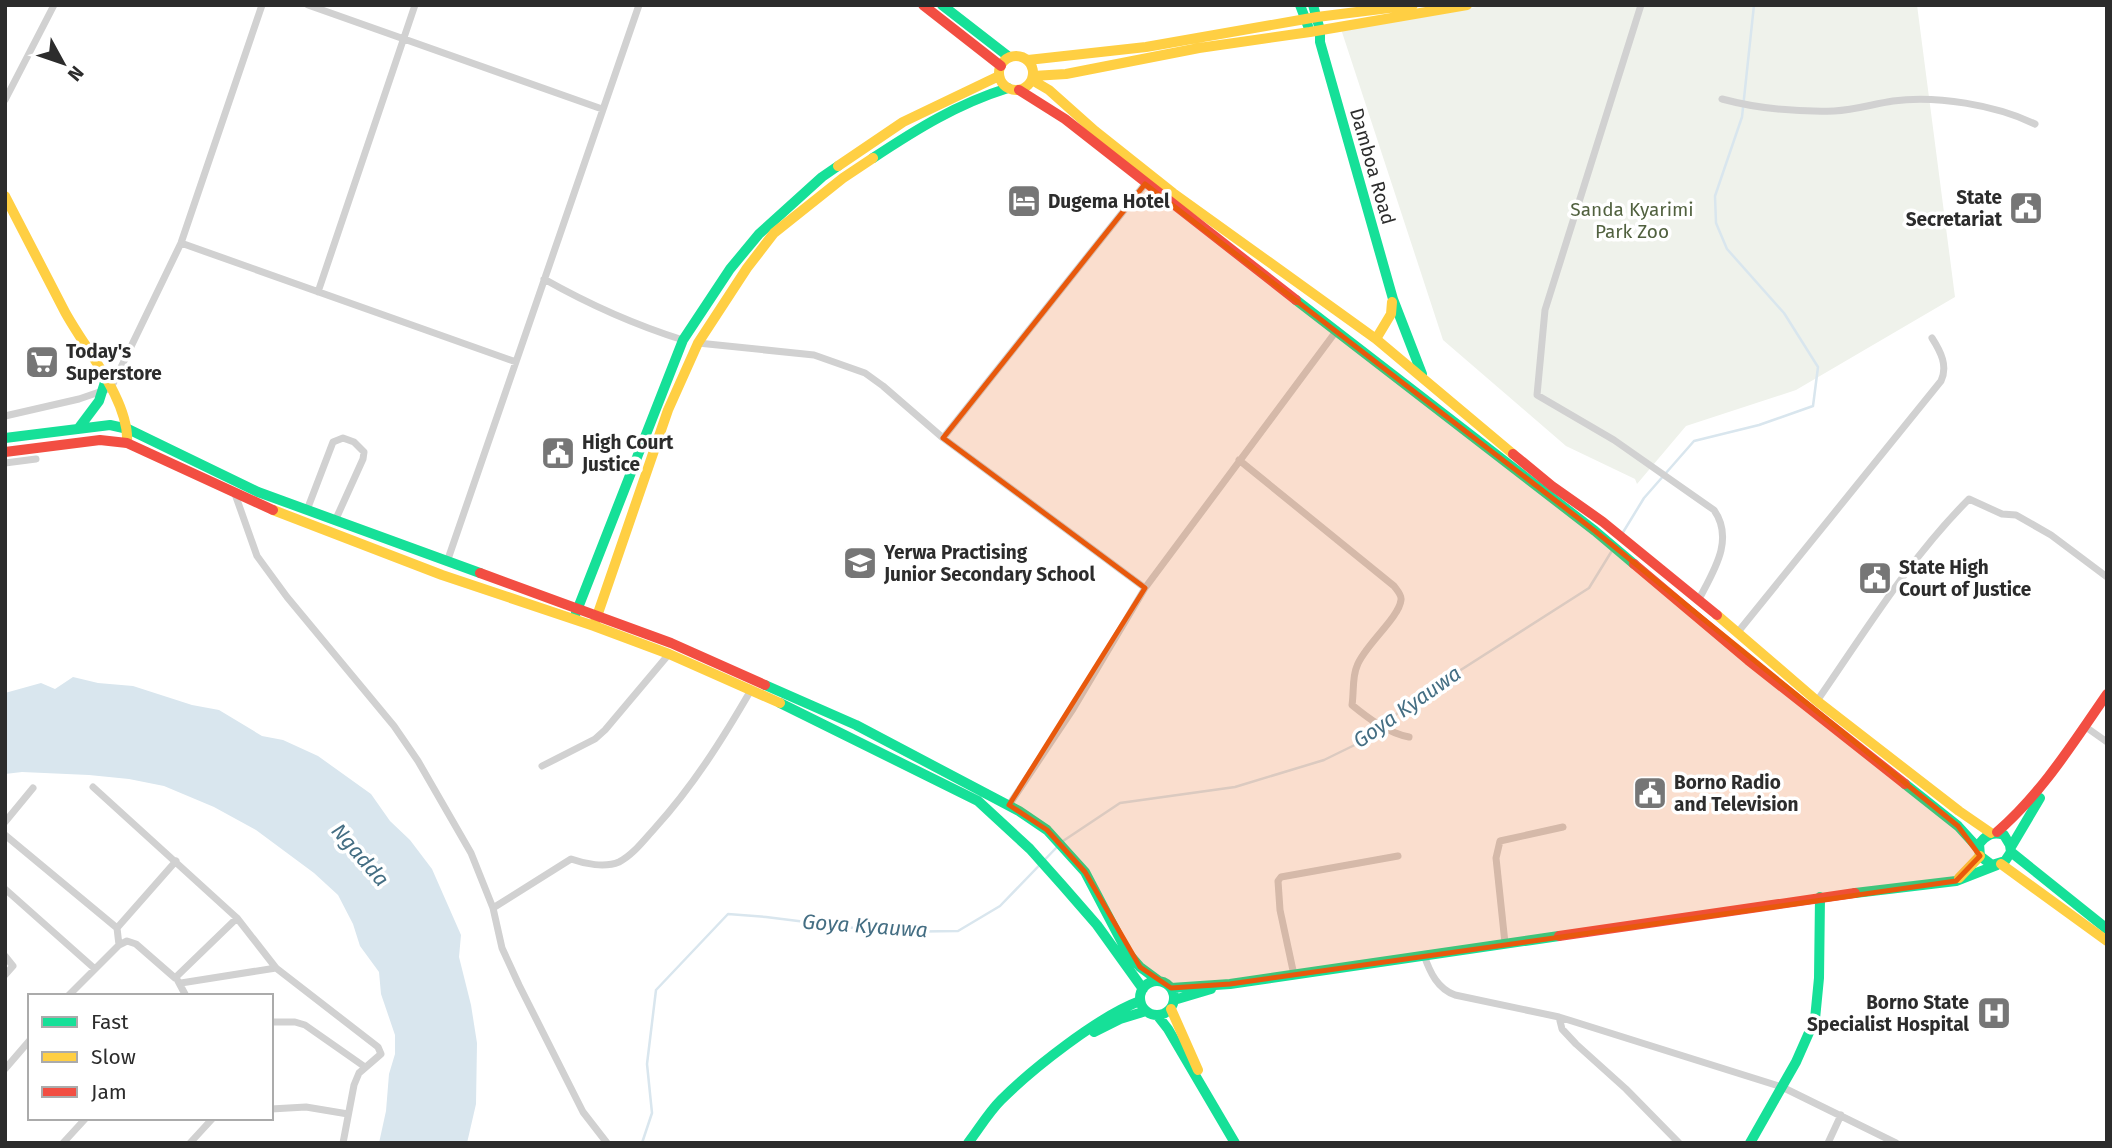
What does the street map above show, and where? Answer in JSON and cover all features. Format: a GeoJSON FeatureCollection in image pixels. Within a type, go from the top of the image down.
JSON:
{"type":"FeatureCollection","features":[{"type":"Feature","properties":{"kind":"main road"},"geometry":{"type":"LineString","coordinates":[[923,5],[1000,71],[1013,89],[1065,119],[1662,585],[1748,660],[1958,826],[1987,863],[1999,864],[2107,941]]}},
{"type":"Feature","properties":{"kind":"main road"},"geometry":{"type":"LineString","coordinates":[[942,5],[1009,57],[1017,56],[1028,60],[1146,47],[1317,17],[1413,5]]}},
{"type":"Feature","properties":{"kind":"main road","name":"Damboa Road"},"geometry":{"type":"LineString","coordinates":[[1300,5],[1320,43],[1393,299],[1423,376]]}},
{"type":"Feature","properties":{"kind":"main road","name":"Damboa Road"},"geometry":{"type":"LineString","coordinates":[[1313,5],[1317,17],[1315,31]]}},
{"type":"Feature","properties":{"kind":"main road"},"geometry":{"type":"LineString","coordinates":[[596,621],[668,410],[698,343],[747,268],[774,233],[842,177],[927,121],[982,96],[1024,88],[1033,78],[1467,5]]}},
{"type":"Feature","properties":{"kind":"main road"},"geometry":{"type":"LineString","coordinates":[[575,615],[683,340],[730,269],[759,234],[822,177],[903,122],[1000,71],[1009,57]]}},
{"type":"Feature","properties":{"kind":"main road"},"geometry":{"type":"LineString","coordinates":[[1028,60],[1033,78],[1095,131],[1173,193],[1376,338],[1552,486],[1603,522],[1738,632],[1817,701],[1959,811],[2006,837],[2011,849],[2107,929]]}},
{"type":"Feature","properties":{"kind":"main road"},"geometry":{"type":"LineString","coordinates":[[1059,99],[1056,90],[1059,81],[1066,74]]}},
{"type":"Feature","properties":{"kind":"main road"},"geometry":{"type":"LineString","coordinates":[[5,196],[128,429],[127,443]]}},
{"type":"Feature","properties":{"kind":"main road"},"geometry":{"type":"LineString","coordinates":[[1376,338],[1391,314],[1393,299]]}},
{"type":"Feature","properties":{"kind":"main road"},"geometry":{"type":"LineString","coordinates":[[78,429],[93,411],[106,386]]}},
{"type":"Feature","properties":{"kind":"main road"},"geometry":{"type":"LineString","coordinates":[[5,438],[110,425],[128,429],[258,492],[447,562],[575,615]]}},
{"type":"Feature","properties":{"kind":"main road"},"geometry":{"type":"LineString","coordinates":[[5,452],[100,440],[127,443],[235,494],[442,575],[671,643],[831,714],[1009,806],[1047,830],[1085,872],[1127,952],[1140,967],[1171,988],[1230,984],[1820,897],[1956,881],[1999,864],[2011,849],[2035,806],[2107,706]]}},
{"type":"Feature","properties":{"kind":"main road"},"geometry":{"type":"LineString","coordinates":[[596,621],[751,690],[978,801],[1030,849],[1063,886],[1097,925],[1143,989]]}},
{"type":"Feature","properties":{"kind":"main road"},"geometry":{"type":"LineString","coordinates":[[1956,881],[1979,852],[1983,837],[2013,820],[2032,798],[2107,694]]}},
{"type":"Feature","properties":{"kind":"main road"},"geometry":{"type":"LineString","coordinates":[[1750,1143],[1782,1087],[1815,1019],[1819,978],[1820,897]]}},
{"type":"Feature","properties":{"kind":"main road"},"geometry":{"type":"LineString","coordinates":[[1159,981],[1150,983],[1143,989],[1140,1001],[1146,1011],[1157,1015],[1165,1014],[1173,1004],[1230,984]]}},
{"type":"Feature","properties":{"kind":"main road"},"geometry":{"type":"LineString","coordinates":[[1171,988],[1173,1004],[1203,1087]]}},
{"type":"Feature","properties":{"kind":"main road"},"geometry":{"type":"LineString","coordinates":[[968,1143],[999,1102],[1037,1068],[1106,1018],[1140,1001]]}},
{"type":"Feature","properties":{"kind":"main road"},"geometry":{"type":"LineString","coordinates":[[1080,1038],[1146,1011]]}},
{"type":"Feature","properties":{"kind":"main road"},"geometry":{"type":"LineString","coordinates":[[1157,1015],[1168,1029],[1235,1143]]}},
{"type":"Feature","properties":{"kind":"street"},"geometry":{"type":"LineString","coordinates":[[5,100],[54,5]]}},
{"type":"Feature","properties":{"kind":"street"},"geometry":{"type":"LineString","coordinates":[[5,416],[79,399],[106,386],[181,243],[262,5]]}},
{"type":"Feature","properties":{"kind":"street"},"geometry":{"type":"LineString","coordinates":[[308,5],[602,109]]}},
{"type":"Feature","properties":{"kind":"street"},"geometry":{"type":"LineString","coordinates":[[318,292],[415,5]]}},
{"type":"Feature","properties":{"kind":"street"},"geometry":{"type":"LineString","coordinates":[[447,562],[639,5]]}},
{"type":"Feature","properties":{"kind":"street"},"geometry":{"type":"LineString","coordinates":[[1642,5],[1545,310],[1537,396],[1614,440],[1714,510],[1722,522],[1723,539],[1719,561],[1698,601]]}},
{"type":"Feature","properties":{"kind":"street"},"geometry":{"type":"LineString","coordinates":[[1725,100],[1763,108],[1835,111],[1891,101],[1941,100],[2011,113],[2035,124]]}},
{"type":"Feature","properties":{"kind":"street"},"geometry":{"type":"LineString","coordinates":[[943,438],[1145,184]]}},
{"type":"Feature","properties":{"kind":"street"},"geometry":{"type":"LineString","coordinates":[[181,243],[516,362]]}},
{"type":"Feature","properties":{"kind":"street"},"geometry":{"type":"LineString","coordinates":[[544,279],[596,308],[638,326],[683,340]]}},
{"type":"Feature","properties":{"kind":"street"},"geometry":{"type":"LineString","coordinates":[[1009,806],[1073,709],[1145,588],[1336,330]]}},
{"type":"Feature","properties":{"kind":"street"},"geometry":{"type":"LineString","coordinates":[[1738,632],[1941,381],[1945,371],[1940,351],[1932,338]]}},
{"type":"Feature","properties":{"kind":"street"},"geometry":{"type":"LineString","coordinates":[[698,343],[814,355],[864,373],[943,438],[1145,588]]}},
{"type":"Feature","properties":{"kind":"street"},"geometry":{"type":"LineString","coordinates":[[307,510],[332,442],[342,438],[354,442],[364,452],[363,459],[335,521]]}},
{"type":"Feature","properties":{"kind":"street"},"geometry":{"type":"LineString","coordinates":[[5,463],[36,459]]}},
{"type":"Feature","properties":{"kind":"street"},"geometry":{"type":"LineString","coordinates":[[1239,460],[1394,586],[1401,596],[1392,616],[1356,666],[1352,705],[1366,717],[1398,735],[1409,737]]}},
{"type":"Feature","properties":{"kind":"street"},"geometry":{"type":"LineString","coordinates":[[235,494],[257,556],[287,597],[394,726],[418,761],[471,853],[493,908],[502,948],[519,985],[583,1112],[607,1143]]}},
{"type":"Feature","properties":{"kind":"street"},"geometry":{"type":"LineString","coordinates":[[1817,701],[1890,594],[1940,528],[1969,499],[2001,514],[2016,515],[2051,535],[2107,577]]}},
{"type":"Feature","properties":{"kind":"street"},"geometry":{"type":"LineString","coordinates":[[542,766],[595,739],[617,719],[669,654]]}},
{"type":"Feature","properties":{"kind":"street"},"geometry":{"type":"LineString","coordinates":[[493,908],[571,859],[585,864],[618,862],[637,848],[703,770],[751,690]]}},
{"type":"Feature","properties":{"kind":"street"},"geometry":{"type":"LineString","coordinates":[[2090,730],[2107,742]]}},
{"type":"Feature","properties":{"kind":"street"},"geometry":{"type":"LineString","coordinates":[[93,787],[237,918],[276,968],[378,1047],[381,1054],[359,1073],[354,1085],[343,1143]]}},
{"type":"Feature","properties":{"kind":"street"},"geometry":{"type":"LineString","coordinates":[[5,822],[33,788]]}},
{"type":"Feature","properties":{"kind":"street"},"geometry":{"type":"LineString","coordinates":[[1505,943],[1496,858],[1500,841],[1563,827]]}},
{"type":"Feature","properties":{"kind":"street"},"geometry":{"type":"LineString","coordinates":[[5,835],[117,928],[119,945]]}},
{"type":"Feature","properties":{"kind":"street"},"geometry":{"type":"LineString","coordinates":[[1294,975],[1280,910],[1278,881],[1281,877],[1398,856]]}},
{"type":"Feature","properties":{"kind":"street"},"geometry":{"type":"LineString","coordinates":[[117,928],[176,861]]}},
{"type":"Feature","properties":{"kind":"street"},"geometry":{"type":"LineString","coordinates":[[5,889],[95,969]]}},
{"type":"Feature","properties":{"kind":"street"},"geometry":{"type":"LineString","coordinates":[[178,981],[237,918]]}},
{"type":"Feature","properties":{"kind":"street"},"geometry":{"type":"LineString","coordinates":[[70,994],[119,945],[127,941],[136,944],[178,981],[185,994]]}},
{"type":"Feature","properties":{"kind":"street"},"geometry":{"type":"LineString","coordinates":[[1423,955],[1429,970],[1444,991],[1559,1017],[1782,1087],[1896,1143]]}},
{"type":"Feature","properties":{"kind":"street"},"geometry":{"type":"LineString","coordinates":[[5,956],[13,966],[5,975]]}},
{"type":"Feature","properties":{"kind":"street"},"geometry":{"type":"LineString","coordinates":[[178,981],[276,968]]}},
{"type":"Feature","properties":{"kind":"street"},"geometry":{"type":"LineString","coordinates":[[1559,1017],[1562,1029],[1576,1044],[1626,1089],[1679,1143]]}},
{"type":"Feature","properties":{"kind":"street"},"geometry":{"type":"LineString","coordinates":[[273,1022],[305,1025],[365,1067]]}},
{"type":"Feature","properties":{"kind":"street"},"geometry":{"type":"LineString","coordinates":[[5,1069],[28,1042]]}},
{"type":"Feature","properties":{"kind":"street"},"geometry":{"type":"LineString","coordinates":[[273,1109],[306,1107],[348,1114]]}},
{"type":"Feature","properties":{"kind":"street"},"geometry":{"type":"LineString","coordinates":[[1828,1143],[1841,1115]]}},
{"type":"Feature","properties":{"kind":"street"},"geometry":{"type":"LineString","coordinates":[[63,1143],[84,1120]]}},
{"type":"Feature","properties":{"kind":"street"},"geometry":{"type":"LineString","coordinates":[[191,1143],[211,1120]]}},
{"type":"Feature","properties":{"kind":"highlighted area"},"geometry":{"type":"Polygon","coordinates":[[[1145,184],[1595,531],[1958,826],[1980,856],[1956,881],[1230,984],[1171,988],[1140,967],[1085,872],[1047,830],[1009,805],[1145,588],[943,438],[1145,184]]]}},
{"type":"Feature","properties":{"kind":"green space","name":"Sanda Kyarimi Park Zoo"},"geometry":{"type":"Polygon","coordinates":[[[1491,5],[1917,5],[1955,297],[1796,390],[1686,426],[1637,484],[1635,479],[1566,446],[1443,340],[1340,26],[1491,5]]]}},
{"type":"Feature","properties":{"kind":"water","name":"Ngadda"},"geometry":{"type":"Polygon","coordinates":[[[73,677],[98,683],[133,686],[192,705],[219,710],[262,736],[283,740],[318,756],[371,794],[390,821],[410,840],[432,869],[461,935],[459,957],[477,1043],[476,1104],[467,1143],[379,1143],[386,1111],[389,1074],[395,1054],[395,1035],[381,994],[379,972],[360,946],[353,924],[338,895],[314,873],[256,830],[214,807],[164,786],[89,775],[22,772],[5,774],[5,693],[41,683],[55,689],[73,677]]]}},
{"type":"Feature","properties":{"kind":"waterway","name":"Goya Kyauwa"},"geometry":{"type":"LineString","coordinates":[[1622,534],[1644,498],[1694,441],[1759,425],[1813,406],[1818,367],[1784,313],[1727,249],[1716,223],[1715,196],[1742,117],[1754,5]]}},
{"type":"Feature","properties":{"kind":"waterway","name":"Goya Kyauwa"},"geometry":{"type":"LineString","coordinates":[[1063,841],[1120,803],[1235,787],[1324,760],[1371,737],[1409,703],[1589,588],[1613,549]]}},
{"type":"Feature","properties":{"kind":"waterway","name":"Goya Kyauwa"},"geometry":{"type":"LineString","coordinates":[[642,1143],[652,1113],[647,1064],[656,990],[728,914],[886,932],[958,931],[1000,906],[1058,846]]}},
{"type":"Feature","properties":{"kind":"traffic: fast"},"geometry":{"type":"LineString","coordinates":[[942,5],[1009,57]]}},
{"type":"Feature","properties":{"kind":"traffic: fast"},"geometry":{"type":"LineString","coordinates":[[1300,5],[1308,26]]}},
{"type":"Feature","properties":{"kind":"traffic: fast"},"geometry":{"type":"LineString","coordinates":[[1313,5],[1320,30],[1320,42],[1393,299],[1422,374]]}},
{"type":"Feature","properties":{"kind":"traffic: fast"},"geometry":{"type":"LineString","coordinates":[[873,158],[938,118],[1008,88]]}},
{"type":"Feature","properties":{"kind":"traffic: fast"},"geometry":{"type":"LineString","coordinates":[[576,613],[683,340],[730,269],[759,234],[822,177],[838,166]]}},
{"type":"Feature","properties":{"kind":"traffic: fast"},"geometry":{"type":"LineString","coordinates":[[1296,300],[1634,564]]}},
{"type":"Feature","properties":{"kind":"traffic: fast"},"geometry":{"type":"LineString","coordinates":[[78,429],[99,401],[106,379]]}},
{"type":"Feature","properties":{"kind":"traffic: fast"},"geometry":{"type":"LineString","coordinates":[[5,438],[110,425],[128,429],[258,492],[480,573]]}},
{"type":"Feature","properties":{"kind":"traffic: fast"},"geometry":{"type":"LineString","coordinates":[[765,685],[856,725],[1019,811],[1047,830],[1085,872],[1127,952],[1140,967],[1159,981]]}},
{"type":"Feature","properties":{"kind":"traffic: fast"},"geometry":{"type":"LineString","coordinates":[[780,703],[978,801],[1030,849],[1063,886],[1097,925],[1143,989]]}},
{"type":"Feature","properties":{"kind":"traffic: fast"},"geometry":{"type":"LineString","coordinates":[[1905,784],[1958,826],[1978,848]]}},
{"type":"Feature","properties":{"kind":"traffic: fast"},"geometry":{"type":"LineString","coordinates":[[2011,847],[2040,798]]}},
{"type":"Feature","properties":{"kind":"traffic: fast"},"geometry":{"type":"LineString","coordinates":[[2011,852],[2005,861],[1992,865],[1980,856],[1979,844],[1990,835],[2004,835],[2011,852],[2107,929]]}},
{"type":"Feature","properties":{"kind":"traffic: fast"},"geometry":{"type":"LineString","coordinates":[[1855,893],[1956,881],[1997,865]]}},
{"type":"Feature","properties":{"kind":"traffic: fast"},"geometry":{"type":"LineString","coordinates":[[1750,1143],[1796,1062],[1815,1019],[1819,978],[1820,897]]}},
{"type":"Feature","properties":{"kind":"traffic: fast"},"geometry":{"type":"LineString","coordinates":[[1171,988],[1230,984],[1559,936]]}},
{"type":"Feature","properties":{"kind":"traffic: fast"},"geometry":{"type":"LineString","coordinates":[[1157,981],[1169,986],[1174,998],[1169,1010],[1157,1015],[1145,1010],[1140,998],[1145,986],[1157,981]]}},
{"type":"Feature","properties":{"kind":"traffic: fast"},"geometry":{"type":"LineString","coordinates":[[1174,1000],[1211,989]]}},
{"type":"Feature","properties":{"kind":"traffic: fast"},"geometry":{"type":"LineString","coordinates":[[968,1143],[996,1105],[1014,1087],[1067,1044],[1105,1018],[1140,1001]]}},
{"type":"Feature","properties":{"kind":"traffic: fast"},"geometry":{"type":"LineString","coordinates":[[1094,1032],[1120,1019],[1146,1011]]}},
{"type":"Feature","properties":{"kind":"traffic: fast"},"geometry":{"type":"LineString","coordinates":[[1157,1015],[1168,1029],[1235,1143]]}},
{"type":"Feature","properties":{"kind":"traffic: slow"},"geometry":{"type":"LineString","coordinates":[[1028,60],[1146,47],[1317,17],[1413,5]]}},
{"type":"Feature","properties":{"kind":"traffic: slow"},"geometry":{"type":"LineString","coordinates":[[1033,76],[1066,74],[1199,48],[1467,5]]}},
{"type":"Feature","properties":{"kind":"traffic: slow"},"geometry":{"type":"LineString","coordinates":[[1016,56],[1028,61],[1033,73],[1028,85],[1016,90],[1004,85],[999,73],[1004,61],[1016,56]]}},
{"type":"Feature","properties":{"kind":"traffic: slow"},"geometry":{"type":"LineString","coordinates":[[838,166],[903,122],[999,76]]}},
{"type":"Feature","properties":{"kind":"traffic: slow"},"geometry":{"type":"LineString","coordinates":[[1032,80],[1049,90],[1095,131],[1173,193],[1376,339],[1513,454]]}},
{"type":"Feature","properties":{"kind":"traffic: slow"},"geometry":{"type":"LineString","coordinates":[[595,622],[668,410],[698,343],[747,268],[774,233],[843,178],[873,158]]}},
{"type":"Feature","properties":{"kind":"traffic: slow"},"geometry":{"type":"LineString","coordinates":[[5,196],[65,312],[114,393],[126,427],[127,443]]}},
{"type":"Feature","properties":{"kind":"traffic: slow"},"geometry":{"type":"LineString","coordinates":[[1376,339],[1391,314],[1392,302]]}},
{"type":"Feature","properties":{"kind":"traffic: slow"},"geometry":{"type":"LineString","coordinates":[[273,510],[442,575],[669,654],[780,703]]}},
{"type":"Feature","properties":{"kind":"traffic: slow"},"geometry":{"type":"LineString","coordinates":[[1717,615],[1817,701],[1991,833]]}},
{"type":"Feature","properties":{"kind":"traffic: slow"},"geometry":{"type":"LineString","coordinates":[[1959,878],[1980,856]]}},
{"type":"Feature","properties":{"kind":"traffic: slow"},"geometry":{"type":"LineString","coordinates":[[2001,864],[2107,941]]}},
{"type":"Feature","properties":{"kind":"traffic: slow"},"geometry":{"type":"LineString","coordinates":[[1171,1009],[1198,1070]]}},
{"type":"Feature","properties":{"kind":"traffic: jam"},"geometry":{"type":"LineString","coordinates":[[923,5],[1001,66]]}},
{"type":"Feature","properties":{"kind":"traffic: jam"},"geometry":{"type":"LineString","coordinates":[[1019,90],[1065,119],[1296,300]]}},
{"type":"Feature","properties":{"kind":"traffic: jam"},"geometry":{"type":"LineString","coordinates":[[5,452],[100,440],[127,443],[273,510]]}},
{"type":"Feature","properties":{"kind":"traffic: jam"},"geometry":{"type":"LineString","coordinates":[[1513,454],[1603,522],[1717,615]]}},
{"type":"Feature","properties":{"kind":"traffic: jam"},"geometry":{"type":"LineString","coordinates":[[1634,564],[1748,660],[1905,784]]}},
{"type":"Feature","properties":{"kind":"traffic: jam"},"geometry":{"type":"LineString","coordinates":[[480,573],[671,643],[765,685]]}},
{"type":"Feature","properties":{"kind":"traffic: jam"},"geometry":{"type":"LineString","coordinates":[[1997,832],[2043,784],[2107,694]]}},
{"type":"Feature","properties":{"kind":"traffic: jam"},"geometry":{"type":"LineString","coordinates":[[1559,936],[1855,893]]}},
{"type":"Feature","properties":{"kind":"place","name":"Dugema Hotel"},"geometry":{"type":"Point","coordinates":[1024,201]}},
{"type":"Feature","properties":{"kind":"place","name":"State Secretariat"},"geometry":{"type":"Point","coordinates":[2026,208]}},
{"type":"Feature","properties":{"kind":"place","name":"Today's Superstore"},"geometry":{"type":"Point","coordinates":[42,362]}},
{"type":"Feature","properties":{"kind":"place","name":"High Court Justice"},"geometry":{"type":"Point","coordinates":[558,453]}},
{"type":"Feature","properties":{"kind":"place","name":"Yerwa Practising Junior Secondary School"},"geometry":{"type":"Point","coordinates":[860,563]}},
{"type":"Feature","properties":{"kind":"place","name":"State High Court of Justice"},"geometry":{"type":"Point","coordinates":[1875,578]}},
{"type":"Feature","properties":{"kind":"place","name":"Borno Radio and Television"},"geometry":{"type":"Point","coordinates":[1650,793]}},
{"type":"Feature","properties":{"kind":"place","name":"Borno State Specialist Hospital"},"geometry":{"type":"Point","coordinates":[1994,1013]}}]}
